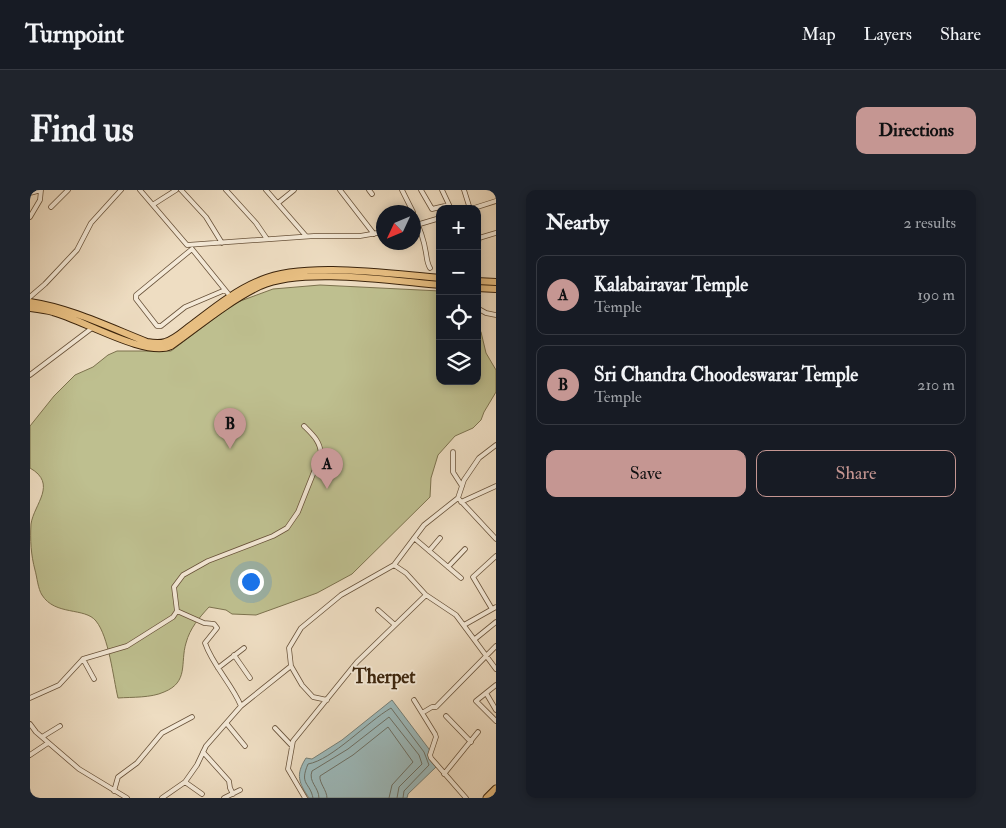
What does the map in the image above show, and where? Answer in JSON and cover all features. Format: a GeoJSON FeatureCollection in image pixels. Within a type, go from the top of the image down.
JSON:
{"type":"FeatureCollection","features":[{"type":"Feature","properties":{"kind":"highway"},"geometry":{"type":"LineString","coordinates":[[487,798],[496,789]]}},
{"type":"Feature","properties":{"kind":"main road"},"geometry":{"type":"LineString","coordinates":[[30,302],[70,312],[156,344],[170,341],[230,296],[262,279],[276,274],[332,270],[436,278]]}},
{"type":"Feature","properties":{"kind":"main road"},"geometry":{"type":"LineString","coordinates":[[30,308],[54,312],[144,347],[163,349],[171,346],[260,286],[284,279],[330,277],[436,285]]}},
{"type":"Feature","properties":{"kind":"main road"},"geometry":{"type":"LineString","coordinates":[[481,281],[496,282]]}},
{"type":"Feature","properties":{"kind":"main road"},"geometry":{"type":"LineString","coordinates":[[481,288],[496,289]]}},
{"type":"Feature","properties":{"kind":"street"},"geometry":{"type":"LineString","coordinates":[[30,193],[41,190],[40,200],[30,217]]}},
{"type":"Feature","properties":{"kind":"street"},"geometry":{"type":"LineString","coordinates":[[50,206],[68,190]]}},
{"type":"Feature","properties":{"kind":"street"},"geometry":{"type":"LineString","coordinates":[[30,298],[76,250],[91,223],[121,190]]}},
{"type":"Feature","properties":{"kind":"street"},"geometry":{"type":"LineString","coordinates":[[140,190],[154,204],[230,296]]}},
{"type":"Feature","properties":{"kind":"street"},"geometry":{"type":"LineString","coordinates":[[154,204],[176,190]]}},
{"type":"Feature","properties":{"kind":"street"},"geometry":{"type":"LineString","coordinates":[[181,190],[206,217],[222,243]]}},
{"type":"Feature","properties":{"kind":"street"},"geometry":{"type":"LineString","coordinates":[[226,190],[256,223],[267,239]]}},
{"type":"Feature","properties":{"kind":"street"},"geometry":{"type":"LineString","coordinates":[[266,190],[306,236]]}},
{"type":"Feature","properties":{"kind":"street"},"geometry":{"type":"LineString","coordinates":[[278,203],[294,190]]}},
{"type":"Feature","properties":{"kind":"street"},"geometry":{"type":"LineString","coordinates":[[187,245],[306,236],[360,236],[374,234],[340,190]]}},
{"type":"Feature","properties":{"kind":"street"},"geometry":{"type":"LineString","coordinates":[[402,190],[409,205]]}},
{"type":"Feature","properties":{"kind":"street"},"geometry":{"type":"LineString","coordinates":[[421,190],[432,209],[436,209]]}},
{"type":"Feature","properties":{"kind":"street"},"geometry":{"type":"LineString","coordinates":[[442,190],[449,205]]}},
{"type":"Feature","properties":{"kind":"street"},"geometry":{"type":"LineString","coordinates":[[464,190],[470,205]]}},
{"type":"Feature","properties":{"kind":"street"},"geometry":{"type":"LineString","coordinates":[[481,206],[496,201]]}},
{"type":"Feature","properties":{"kind":"street"},"geometry":{"type":"LineString","coordinates":[[421,224],[436,219]]}},
{"type":"Feature","properties":{"kind":"street"},"geometry":{"type":"LineString","coordinates":[[481,238],[496,233]]}},
{"type":"Feature","properties":{"kind":"street"},"geometry":{"type":"LineString","coordinates":[[421,239],[430,268]]}},
{"type":"Feature","properties":{"kind":"street"},"geometry":{"type":"LineString","coordinates":[[192,250],[136,296],[136,299],[157,326],[161,326],[185,307],[225,290]]}},
{"type":"Feature","properties":{"kind":"street"},"geometry":{"type":"LineString","coordinates":[[481,310],[496,316]]}},
{"type":"Feature","properties":{"kind":"street"},"geometry":{"type":"LineString","coordinates":[[30,375],[92,328]]}},
{"type":"Feature","properties":{"kind":"street"},"geometry":{"type":"LineString","coordinates":[[30,698],[59,685],[83,659],[127,646],[173,617],[177,611],[174,588],[183,576],[208,561],[273,536],[287,528],[298,512],[321,454],[316,438],[304,426]]}},
{"type":"Feature","properties":{"kind":"street"},"geometry":{"type":"LineString","coordinates":[[459,500],[462,486],[479,458],[496,446]]}},
{"type":"Feature","properties":{"kind":"street"},"geometry":{"type":"LineString","coordinates":[[453,452],[452,468],[462,486]]}},
{"type":"Feature","properties":{"kind":"street"},"geometry":{"type":"LineString","coordinates":[[327,700],[313,697],[302,685],[291,666],[289,648],[301,628],[341,595],[394,565],[424,525],[459,500],[496,486]]}},
{"type":"Feature","properties":{"kind":"street"},"geometry":{"type":"LineString","coordinates":[[459,500],[496,539]]}},
{"type":"Feature","properties":{"kind":"street"},"geometry":{"type":"LineString","coordinates":[[414,538],[461,578]]}},
{"type":"Feature","properties":{"kind":"street"},"geometry":{"type":"LineString","coordinates":[[429,551],[440,538]]}},
{"type":"Feature","properties":{"kind":"street"},"geometry":{"type":"LineString","coordinates":[[448,567],[465,549]]}},
{"type":"Feature","properties":{"kind":"street"},"geometry":{"type":"LineString","coordinates":[[464,625],[494,608],[473,578],[496,556]]}},
{"type":"Feature","properties":{"kind":"street"},"geometry":{"type":"LineString","coordinates":[[394,565],[406,573],[426,595],[456,615],[496,669]]}},
{"type":"Feature","properties":{"kind":"street"},"geometry":{"type":"LineString","coordinates":[[306,798],[288,768],[292,741],[357,662],[426,595]]}},
{"type":"Feature","properties":{"kind":"street"},"geometry":{"type":"LineString","coordinates":[[378,610],[395,625]]}},
{"type":"Feature","properties":{"kind":"street"},"geometry":{"type":"LineString","coordinates":[[177,611],[204,623],[214,624],[217,628],[205,642],[212,660],[241,706]]}},
{"type":"Feature","properties":{"kind":"street"},"geometry":{"type":"LineString","coordinates":[[475,639],[496,622]]}},
{"type":"Feature","properties":{"kind":"street"},"geometry":{"type":"LineString","coordinates":[[422,713],[432,707],[436,707],[496,646]]}},
{"type":"Feature","properties":{"kind":"street"},"geometry":{"type":"LineString","coordinates":[[218,668],[244,648]]}},
{"type":"Feature","properties":{"kind":"street"},"geometry":{"type":"LineString","coordinates":[[234,655],[250,678]]}},
{"type":"Feature","properties":{"kind":"street"},"geometry":{"type":"LineString","coordinates":[[83,659],[94,679]]}},
{"type":"Feature","properties":{"kind":"street"},"geometry":{"type":"LineString","coordinates":[[162,798],[185,782],[197,765],[206,746],[241,706],[291,666]]}},
{"type":"Feature","properties":{"kind":"street"},"geometry":{"type":"LineString","coordinates":[[496,685],[476,700],[496,722]]}},
{"type":"Feature","properties":{"kind":"street"},"geometry":{"type":"LineString","coordinates":[[486,693],[496,710]]}},
{"type":"Feature","properties":{"kind":"street"},"geometry":{"type":"LineString","coordinates":[[414,700],[436,736],[430,755],[431,758],[466,798]]}},
{"type":"Feature","properties":{"kind":"street"},"geometry":{"type":"LineString","coordinates":[[446,716],[471,742]]}},
{"type":"Feature","properties":{"kind":"street"},"geometry":{"type":"LineString","coordinates":[[114,791],[118,777],[136,763],[162,733],[192,718]]}},
{"type":"Feature","properties":{"kind":"street"},"geometry":{"type":"LineString","coordinates":[[30,724],[48,743],[79,769],[127,798]]}},
{"type":"Feature","properties":{"kind":"street"},"geometry":{"type":"LineString","coordinates":[[227,724],[245,746]]}},
{"type":"Feature","properties":{"kind":"street"},"geometry":{"type":"LineString","coordinates":[[42,737],[60,726]]}},
{"type":"Feature","properties":{"kind":"street"},"geometry":{"type":"LineString","coordinates":[[276,728],[292,746]]}},
{"type":"Feature","properties":{"kind":"street"},"geometry":{"type":"LineString","coordinates":[[444,774],[478,732]]}},
{"type":"Feature","properties":{"kind":"street"},"geometry":{"type":"LineString","coordinates":[[30,755],[48,743]]}},
{"type":"Feature","properties":{"kind":"street"},"geometry":{"type":"LineString","coordinates":[[203,752],[229,781],[233,794]]}},
{"type":"Feature","properties":{"kind":"street"},"geometry":{"type":"LineString","coordinates":[[185,782],[202,794]]}},
{"type":"Feature","properties":{"kind":"street"},"geometry":{"type":"LineString","coordinates":[[224,798],[240,790]]}},
{"type":"Feature","properties":{"kind":"green space"},"geometry":{"type":"Polygon","coordinates":[[[320,285],[436,291],[436,385],[481,385],[481,332],[486,353],[496,370],[496,392],[481,420],[473,428],[455,436],[438,455],[431,478],[430,497],[352,574],[317,593],[256,615],[232,614],[226,610],[209,607],[195,623],[190,633],[184,650],[182,671],[177,683],[172,688],[159,694],[118,698],[107,647],[96,621],[85,614],[54,606],[48,602],[40,590],[31,547],[31,524],[43,487],[38,474],[30,468],[30,426],[54,396],[75,375],[93,367],[108,355],[117,351],[171,351],[235,303],[273,289],[320,285]]]}},
{"type":"Feature","properties":{"kind":"water"},"geometry":{"type":"Polygon","coordinates":[[[392,700],[429,749],[436,767],[408,794],[407,798],[309,798],[303,788],[299,774],[306,758],[312,759],[342,740],[392,700]]]}},
{"type":"Feature","properties":{"kind":"place","name":"Sri Chandra Choodeswarar Temple"},"geometry":{"type":"Point","coordinates":[230,449]}},
{"type":"Feature","properties":{"kind":"place","name":"Kalabairavar Temple"},"geometry":{"type":"Point","coordinates":[327,489]}},
{"type":"Feature","properties":{"kind":"district","name":"Therpet"},"geometry":{"type":"Point","coordinates":[384,676]}}]}
